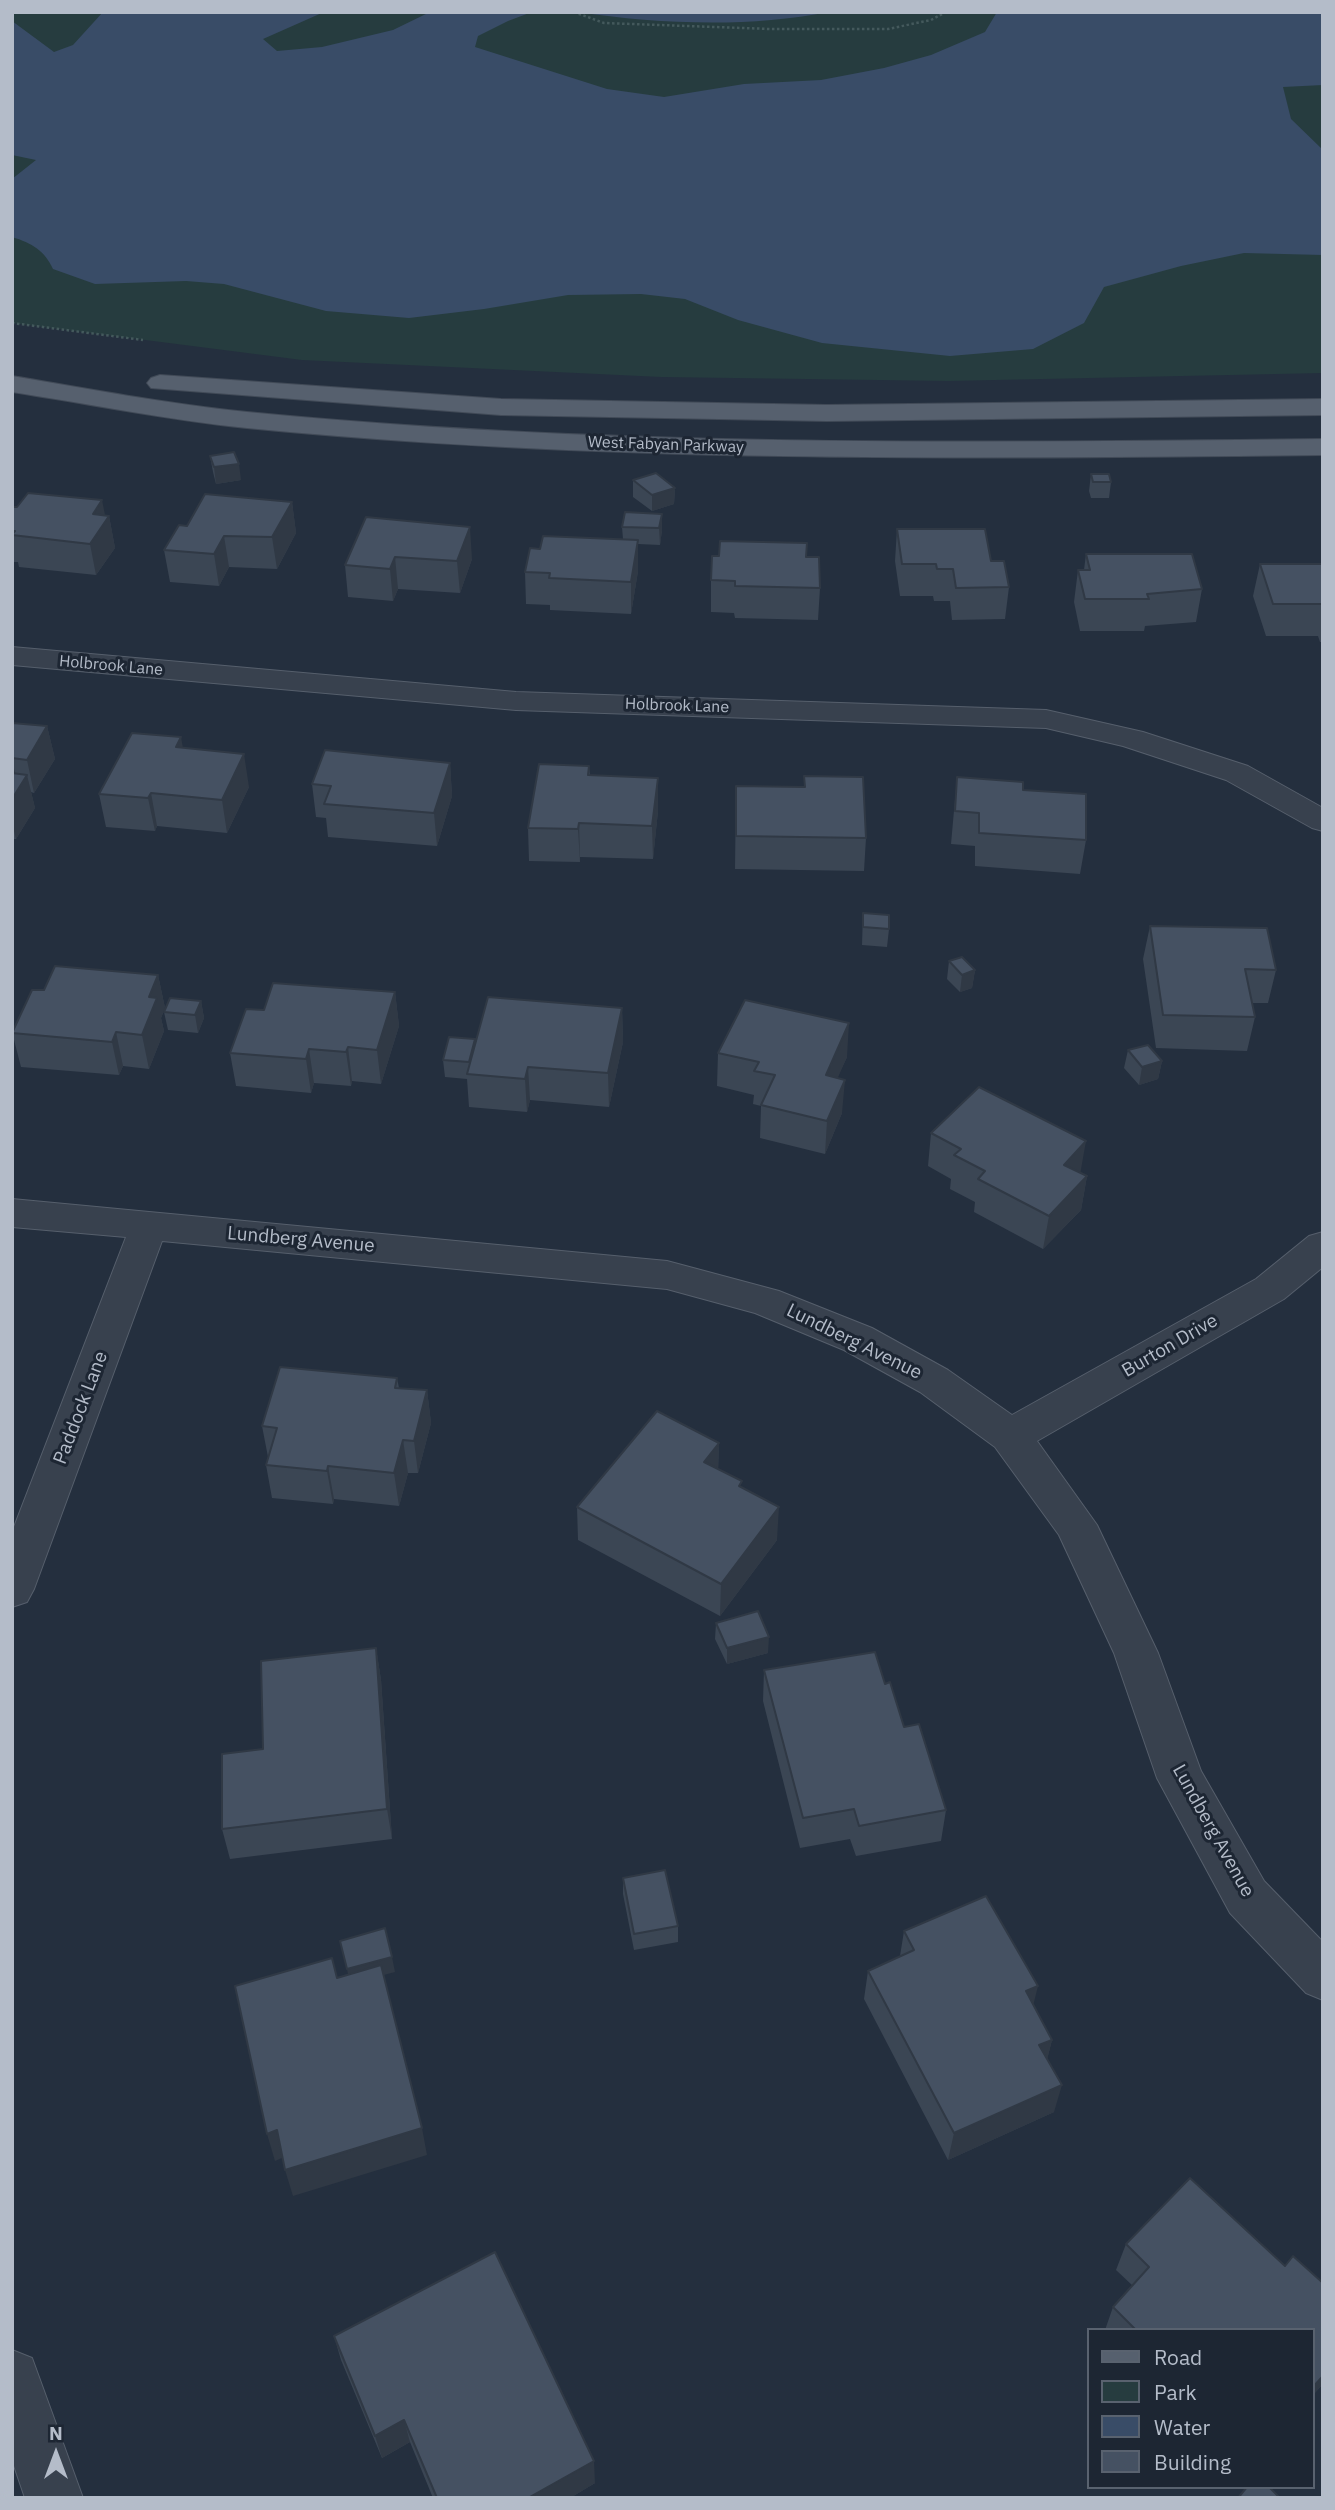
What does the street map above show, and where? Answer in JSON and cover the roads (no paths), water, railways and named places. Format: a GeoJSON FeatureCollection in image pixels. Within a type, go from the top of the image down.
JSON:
{"type":"FeatureCollection","features":[{"type":"Feature","properties":{"kind":"main road","name":"West Fabyan Parkway"},"geometry":{"type":"LineString","coordinates":[[12,371],[501,407],[827,413],[1323,407]]}},
{"type":"Feature","properties":{"kind":"main road","name":"West Fabyan Parkway"},"geometry":{"type":"LineString","coordinates":[[12,384],[244,420],[500,439],[766,449],[938,451],[1323,447]]}},
{"type":"Feature","properties":{"kind":"street","name":"Holbrook Lane"},"geometry":{"type":"LineString","coordinates":[[12,656],[516,701],[1046,719],[1132,738],[1237,773],[1323,821]]}},
{"type":"Feature","properties":{"kind":"street","name":"Lundberg Avenue"},"geometry":{"type":"LineString","coordinates":[[12,1213],[667,1275],[765,1301],[858,1339],[934,1381],[1010,1436],[1076,1525],[1136,1653],[1180,1778],[1247,1897],[1323,1977]]}},
{"type":"Feature","properties":{"kind":"street","name":"Paddock Lane"},"geometry":{"type":"LineString","coordinates":[[12,1589],[149,1226]]}},
{"type":"Feature","properties":{"kind":"street","name":"Burton Drive"},"geometry":{"type":"LineString","coordinates":[[1010,1436],[1270,1289],[1323,1245]]}},
{"type":"Feature","properties":{"kind":"street"},"geometry":{"type":"LineString","coordinates":[[12,2378],[54,2498]]}},
{"type":"Feature","properties":{"kind":"water"},"geometry":{"type":"Polygon","coordinates":[[[103,12],[324,12],[263,39],[277,51],[322,47],[393,30],[430,12],[532,12],[478,36],[475,47],[607,89],[664,97],[744,84],[821,80],[884,68],[931,55],[985,32],[997,12],[1323,12],[1323,85],[1283,87],[1291,119],[1323,150],[1323,255],[1244,253],[1181,266],[1104,287],[1084,323],[1033,349],[950,356],[822,343],[738,320],[685,299],[641,294],[568,295],[409,318],[326,311],[224,284],[186,281],[95,284],[53,269],[37,248],[12,237],[12,179],[36,160],[12,155],[12,21],[54,52],[73,45],[103,12]]]}},
{"type":"Feature","properties":{"kind":"water"},"geometry":{"type":"Polygon","coordinates":[[[577,12],[829,12],[767,20],[703,22],[577,12]]]}}]}
